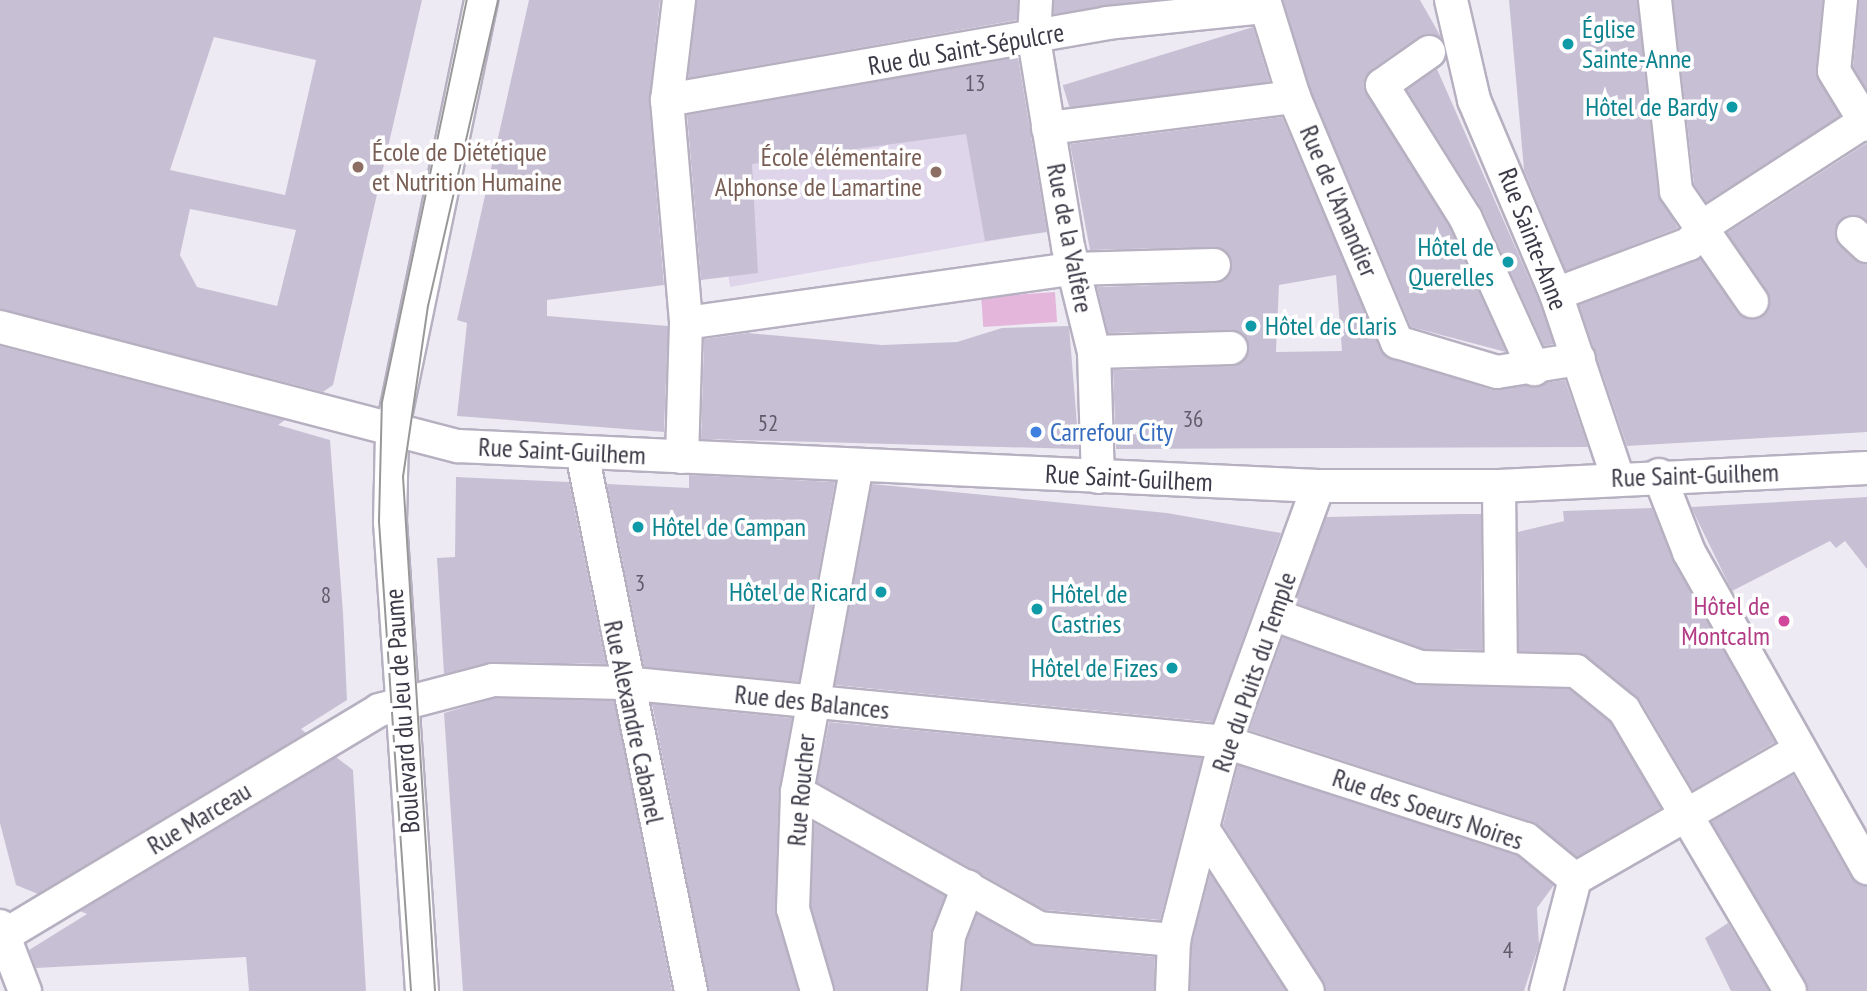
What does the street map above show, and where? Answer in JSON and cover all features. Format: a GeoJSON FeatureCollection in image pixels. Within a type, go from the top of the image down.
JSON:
{"type":"FeatureCollection","features":[{"type":"Feature","properties":{"kind":"street","name":"Boulevard du Jeu de Paume"},"geometry":{"type":"LineString","coordinates":[[422,991],[382,428],[481,0]]}},
{"type":"Feature","properties":{"kind":"street"},"geometry":{"type":"LineString","coordinates":[[679,0],[667,100],[686,323],[682,457]]}},
{"type":"Feature","properties":{"kind":"street","name":"Rue de la Valfère"},"geometry":{"type":"LineString","coordinates":[[1036,0],[1034,38],[1048,128],[1072,269],[1094,352],[1097,477]]}},
{"type":"Feature","properties":{"kind":"street","name":"Rue Sainte-Anne"},"geometry":{"type":"LineString","coordinates":[[1451,0],[1474,100],[1556,294],[1618,478]]}},
{"type":"Feature","properties":{"kind":"street"},"geometry":{"type":"LineString","coordinates":[[1655,0],[1673,181],[1700,231],[1752,301]]}},
{"type":"Feature","properties":{"kind":"street"},"geometry":{"type":"LineString","coordinates":[[1556,294],[1689,244],[1700,231],[1865,123],[1834,71],[1841,0]]}},
{"type":"Feature","properties":{"kind":"street","name":"Rue du Saint-Sépulcre"},"geometry":{"type":"LineString","coordinates":[[667,100],[1034,38],[1107,23],[1265,4]]}},
{"type":"Feature","properties":{"kind":"street","name":"Rue de l'Amandier"},"geometry":{"type":"LineString","coordinates":[[1265,4],[1294,97],[1396,341],[1478,369],[1534,369],[1579,359]]}},
{"type":"Feature","properties":{"kind":"street"},"geometry":{"type":"LineString","coordinates":[[1429,52],[1382,85],[1466,219],[1534,369]]}},
{"type":"Feature","properties":{"kind":"street"},"geometry":{"type":"LineString","coordinates":[[1048,128],[1294,97]]}},
{"type":"Feature","properties":{"kind":"street"},"geometry":{"type":"LineString","coordinates":[[686,323],[1072,269],[1214,265]]}},
{"type":"Feature","properties":{"kind":"street","name":"Rue Saint-Guilhem"},"geometry":{"type":"LineString","coordinates":[[0,327],[458,446],[1318,486],[1499,485],[1659,475],[1864,471]]}},
{"type":"Feature","properties":{"kind":"street"},"geometry":{"type":"LineString","coordinates":[[1094,352],[1231,348]]}},
{"type":"Feature","properties":{"kind":"street","name":"Rue Alexandre Cabanel"},"geometry":{"type":"LineString","coordinates":[[582,453],[624,683],[691,991]]}},
{"type":"Feature","properties":{"kind":"street","name":"Rue Roucher"},"geometry":{"type":"LineString","coordinates":[[817,991],[793,909],[797,792],[809,702],[857,465]]}},
{"type":"Feature","properties":{"kind":"street"},"geometry":{"type":"LineString","coordinates":[[1659,475],[1689,552],[1867,867]]}},
{"type":"Feature","properties":{"kind":"street"},"geometry":{"type":"LineString","coordinates":[[1499,485],[1501,666]]}},
{"type":"Feature","properties":{"kind":"street","name":"Rue du Puits du Temple"},"geometry":{"type":"LineString","coordinates":[[1172,991],[1174,940],[1205,832],[1225,742],[1318,486]]}},
{"type":"Feature","properties":{"kind":"street"},"geometry":{"type":"LineString","coordinates":[[1272,614],[1420,667],[1501,666],[1576,671],[1624,710],[1693,816],[1790,991]]}},
{"type":"Feature","properties":{"kind":"street","name":"Rue des Balances"},"geometry":{"type":"LineString","coordinates":[[401,703],[493,680],[624,683],[1225,742]]}},
{"type":"Feature","properties":{"kind":"street","name":"Rue Marceau"},"geometry":{"type":"LineString","coordinates":[[1,934],[401,703]]}},
{"type":"Feature","properties":{"kind":"street","name":"Rue des Soeurs Noires"},"geometry":{"type":"LineString","coordinates":[[1225,742],[1526,839],[1575,879]]}},
{"type":"Feature","properties":{"kind":"street"},"geometry":{"type":"LineString","coordinates":[[1546,991],[1575,879],[1693,816],[1799,750]]}},
{"type":"Feature","properties":{"kind":"street"},"geometry":{"type":"LineString","coordinates":[[797,792],[1039,928],[1174,940]]}},
{"type":"Feature","properties":{"kind":"street"},"geometry":{"type":"LineString","coordinates":[[1205,832],[1308,991]]}},
{"type":"Feature","properties":{"kind":"street"},"geometry":{"type":"LineString","coordinates":[[944,991],[949,936],[968,887]]}},
{"type":"Feature","properties":{"kind":"street"},"geometry":{"type":"LineString","coordinates":[[1,934],[25,991]]}},
{"type":"Feature","properties":{"kind":"shaded area"},"geometry":{"type":"Polygon","coordinates":[[[1011,77],[1038,233],[730,287],[703,131],[1011,77]]]}},
{"type":"Feature","properties":{"kind":"shaded area"},"geometry":{"type":"Polygon","coordinates":[[[1055,292],[1057,322],[983,327],[981,297],[1055,292]]]}},
{"type":"Feature","properties":{"kind":"building"},"geometry":{"type":"Polygon","coordinates":[[[0,0],[422,0],[333,385],[323,392],[0,309],[0,0]],[[214,37],[170,170],[285,195],[316,60],[214,37]],[[190,209],[180,255],[197,287],[277,306],[296,230],[190,209]]]}},
{"type":"Feature","properties":{"kind":"building"},"geometry":{"type":"Polygon","coordinates":[[[529,0],[660,0],[649,102],[664,285],[547,300],[547,316],[668,326],[664,432],[457,416],[467,323],[457,320],[529,0]]]}},
{"type":"Feature","properties":{"kind":"building"},"geometry":{"type":"Polygon","coordinates":[[[697,0],[1018,0],[1017,20],[688,78],[697,0]]]}},
{"type":"Feature","properties":{"kind":"building"},"geometry":{"type":"Polygon","coordinates":[[[1054,0],[1152,0],[1054,14],[1054,0]]]}},
{"type":"Feature","properties":{"kind":"building"},"geometry":{"type":"Polygon","coordinates":[[[1283,0],[1420,0],[1441,37],[1418,37],[1371,70],[1364,87],[1450,228],[1506,352],[1411,327],[1311,91],[1283,0]]]}},
{"type":"Feature","properties":{"kind":"building"},"geometry":{"type":"Polygon","coordinates":[[[1509,0],[1637,0],[1658,193],[1678,228],[1566,271],[1524,170],[1509,0]]]}},
{"type":"Feature","properties":{"kind":"building","name":"Hôtel de Bardy"},"geometry":{"type":"Polygon","coordinates":[[[1673,0],[1823,0],[1816,70],[1840,116],[1706,202],[1694,184],[1673,0]]]}},
{"type":"Feature","properties":{"kind":"building"},"geometry":{"type":"Polygon","coordinates":[[[1859,0],[1867,0],[1867,90],[1853,67],[1859,0]]]}},
{"type":"Feature","properties":{"kind":"building"},"geometry":{"type":"Polygon","coordinates":[[[1253,27],[1270,82],[1080,141],[1063,85],[1253,27]]]}},
{"type":"Feature","properties":{"kind":"building"},"geometry":{"type":"Polygon","coordinates":[[[1018,57],[1047,232],[985,241],[966,134],[841,151],[752,164],[758,273],[701,280],[687,115],[1018,57]]]}},
{"type":"Feature","properties":{"kind":"building"},"geometry":{"type":"Polygon","coordinates":[[[1437,69],[1539,301],[1554,344],[1544,346],[1482,209],[1407,90],[1437,69]]]}},
{"type":"Feature","properties":{"kind":"building"},"geometry":{"type":"Polygon","coordinates":[[[1282,117],[1384,355],[1492,390],[1565,380],[1588,447],[1116,449],[1113,370],[1232,366],[1247,357],[1249,347],[1230,330],[1108,333],[1097,287],[1215,283],[1230,274],[1232,264],[1213,247],[1090,250],[1070,144],[1282,117]],[[1336,275],[1279,285],[1276,352],[1342,351],[1336,275]]]}},
{"type":"Feature","properties":{"kind":"building"},"geometry":{"type":"Polygon","coordinates":[[[1867,143],[1867,221],[1848,215],[1835,230],[1840,246],[1867,264],[1867,432],[1627,446],[1579,305],[1700,258],[1737,312],[1762,316],[1769,308],[1767,291],[1727,233],[1867,143]]]}},
{"type":"Feature","properties":{"kind":"building"},"geometry":{"type":"Polygon","coordinates":[[[1069,326],[1079,449],[701,439],[704,339],[748,333],[882,345],[957,342],[1002,328],[1069,326]]]}},
{"type":"Feature","properties":{"kind":"building"},"geometry":{"type":"Polygon","coordinates":[[[0,346],[285,420],[278,425],[330,440],[343,613],[347,700],[301,729],[306,733],[38,894],[16,885],[0,823],[0,346]]]}},
{"type":"Feature","properties":{"kind":"building"},"geometry":{"type":"Polygon","coordinates":[[[689,475],[835,482],[799,682],[644,667],[607,484],[689,488],[689,475]]]}},
{"type":"Feature","properties":{"kind":"building"},"geometry":{"type":"Polygon","coordinates":[[[456,477],[569,482],[606,664],[493,662],[444,674],[437,558],[455,557],[456,477]]]}},
{"type":"Feature","properties":{"kind":"building"},"geometry":{"type":"Polygon","coordinates":[[[872,484],[1167,513],[1281,533],[1213,722],[835,685],[872,484]]]}},
{"type":"Feature","properties":{"kind":"building"},"geometry":{"type":"Polygon","coordinates":[[[1867,497],[1867,569],[1845,541],[1836,548],[1830,541],[1732,591],[1691,507],[1867,497]]]}},
{"type":"Feature","properties":{"kind":"building"},"geometry":{"type":"Polygon","coordinates":[[[1652,508],[1673,561],[1775,742],[1693,790],[1640,700],[1588,657],[1519,651],[1518,532],[1564,521],[1563,511],[1652,508]]]}},
{"type":"Feature","properties":{"kind":"building"},"geometry":{"type":"Polygon","coordinates":[[[1481,514],[1482,650],[1423,649],[1295,603],[1326,517],[1481,514]]]}},
{"type":"Feature","properties":{"kind":"building"},"geometry":{"type":"Polygon","coordinates":[[[1283,637],[1419,685],[1569,689],[1610,722],[1661,808],[1577,857],[1532,822],[1249,730],[1283,637]]]}},
{"type":"Feature","properties":{"kind":"building"},"geometry":{"type":"Polygon","coordinates":[[[495,698],[614,701],[672,991],[463,991],[444,713],[495,698]]]}},
{"type":"Feature","properties":{"kind":"building"},"geometry":{"type":"Polygon","coordinates":[[[652,704],[792,718],[779,791],[775,908],[798,991],[709,991],[652,704]]]}},
{"type":"Feature","properties":{"kind":"building"},"geometry":{"type":"Polygon","coordinates":[[[829,722],[1202,758],[1160,920],[1045,910],[817,782],[829,722]]]}},
{"type":"Feature","properties":{"kind":"building"},"geometry":{"type":"Polygon","coordinates":[[[336,757],[353,770],[366,991],[249,991],[246,957],[36,968],[29,950],[87,914],[80,911],[336,757]]]}},
{"type":"Feature","properties":{"kind":"building"},"geometry":{"type":"Polygon","coordinates":[[[1238,765],[1517,855],[1554,885],[1537,908],[1539,945],[1524,991],[1326,991],[1223,825],[1238,765]]]}},
{"type":"Feature","properties":{"kind":"building"},"geometry":{"type":"Polygon","coordinates":[[[1793,775],[1851,877],[1867,886],[1867,991],[1808,991],[1711,822],[1793,775]]]}},
{"type":"Feature","properties":{"kind":"building"},"geometry":{"type":"Polygon","coordinates":[[[814,823],[945,896],[931,934],[926,991],[835,991],[811,907],[814,823]]]}},
{"type":"Feature","properties":{"kind":"building"},"geometry":{"type":"Polygon","coordinates":[[[1210,874],[1286,991],[1190,991],[1192,943],[1210,874]]]}},
{"type":"Feature","properties":{"kind":"building"},"geometry":{"type":"Polygon","coordinates":[[[977,914],[1037,946],[1155,957],[1154,991],[962,991],[967,940],[977,914]]]}},
{"type":"Feature","properties":{"kind":"building"},"geometry":{"type":"Polygon","coordinates":[[[1728,923],[1769,991],[1731,991],[1705,938],[1728,923]]]}},
{"type":"Feature","properties":{"kind":"tram line"},"geometry":{"type":"LineString","coordinates":[[411,991],[379,521],[382,402],[467,0]]}},
{"type":"Feature","properties":{"kind":"tram line"},"geometry":{"type":"LineString","coordinates":[[435,991],[403,477],[428,306],[498,0]]}},
{"type":"Feature","properties":{"kind":"place","name":"Église Sainte-Anne"},"geometry":{"type":"Point","coordinates":[1568,44]}},
{"type":"Feature","properties":{"kind":"place","name":"Hôtel de Bardy"},"geometry":{"type":"Point","coordinates":[1732,107]}},
{"type":"Feature","properties":{"kind":"place","name":"École de Diététique et Nutrition Humaine"},"geometry":{"type":"Point","coordinates":[358,167]}},
{"type":"Feature","properties":{"kind":"place","name":"École élémentaire Alphonse de Lamartine"},"geometry":{"type":"Point","coordinates":[936,172]}},
{"type":"Feature","properties":{"kind":"place","name":"Hôtel de Querelles"},"geometry":{"type":"Point","coordinates":[1508,262]}},
{"type":"Feature","properties":{"kind":"place","name":"Hôtel de Claris"},"geometry":{"type":"Point","coordinates":[1251,326]}},
{"type":"Feature","properties":{"kind":"place","name":"Carrefour City"},"geometry":{"type":"Point","coordinates":[1036,432]}},
{"type":"Feature","properties":{"kind":"place","name":"Hôtel de Campan"},"geometry":{"type":"Point","coordinates":[638,527]}},
{"type":"Feature","properties":{"kind":"place","name":"Hôtel de Ricard"},"geometry":{"type":"Point","coordinates":[881,592]}},
{"type":"Feature","properties":{"kind":"place","name":"Hôtel de Castries"},"geometry":{"type":"Point","coordinates":[1037,609]}},
{"type":"Feature","properties":{"kind":"place","name":"Hôtel de Montcalm"},"geometry":{"type":"Point","coordinates":[1784,621]}},
{"type":"Feature","properties":{"kind":"place","name":"Hôtel de Fizes"},"geometry":{"type":"Point","coordinates":[1172,668]}}]}
